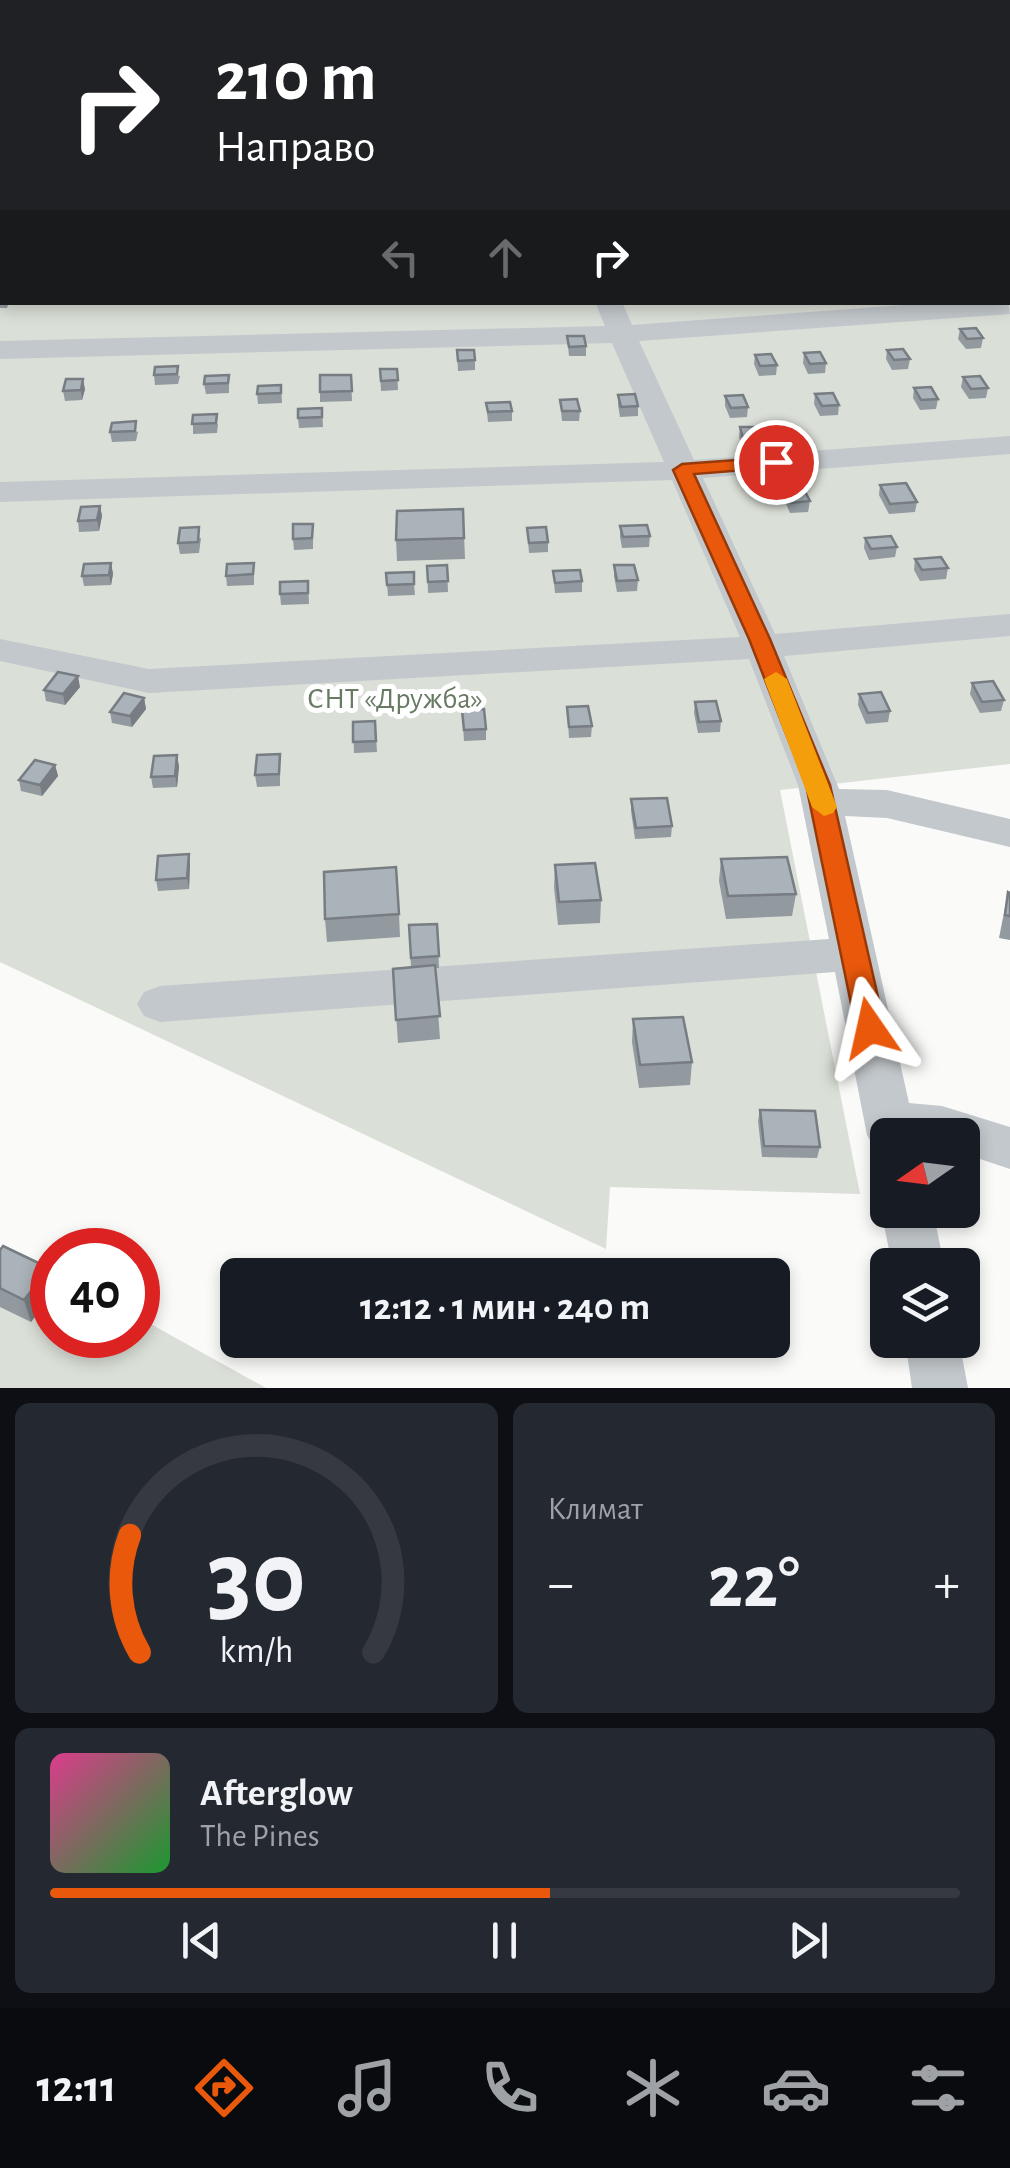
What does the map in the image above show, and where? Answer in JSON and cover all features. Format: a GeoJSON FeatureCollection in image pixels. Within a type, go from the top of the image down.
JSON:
{"type":"FeatureCollection","features":[{"type":"Feature","properties":{"kind":"street"},"geometry":{"type":"LineString","coordinates":[[609,305],[762,646],[822,802],[889,1118]]}},
{"type":"Feature","properties":{"kind":"street"},"geometry":{"type":"LineString","coordinates":[[0,350],[622,335],[1010,306]]}},
{"type":"Feature","properties":{"kind":"street"},"geometry":{"type":"LineString","coordinates":[[0,492],[575,477],[1010,445]]}},
{"type":"Feature","properties":{"kind":"street"},"geometry":{"type":"LineString","coordinates":[[0,650],[150,681],[762,646],[1010,625]]}},
{"type":"Feature","properties":{"kind":"street"},"geometry":{"type":"LineString","coordinates":[[822,802],[887,804],[1010,834]]}},
{"type":"Feature","properties":{"kind":"street"},"geometry":{"type":"LineString","coordinates":[[160,1004],[856,954]]}},
{"type":"Feature","properties":{"kind":"street"},"geometry":{"type":"LineString","coordinates":[[980,1138],[1010,1148]]}},
{"type":"Feature","properties":{"kind":"street"},"geometry":{"type":"LineString","coordinates":[[935,1358],[940,1388]]}},
{"type":"Feature","properties":{"kind":"green space","name":"СНТ «Дружба»"},"geometry":{"type":"Polygon","coordinates":[[[0,305],[1010,305],[1010,764],[780,790],[860,1194],[610,1187],[606,1249],[0,962],[0,305]]]}},
{"type":"Feature","properties":{"kind":"green space"},"geometry":{"type":"Polygon","coordinates":[[[0,1256],[30,1267],[30,1358],[160,1358],[160,1329],[266,1388],[0,1388],[0,1256]]]}},
{"type":"Feature","properties":{"kind":"building"},"geometry":{"type":"Polygon","coordinates":[[[976,328],[983,338],[967,339],[960,329],[976,328]]]}},
{"type":"Feature","properties":{"kind":"building"},"geometry":{"type":"Polygon","coordinates":[[[567,336],[584,336],[586,346],[569,347],[567,336]]]}},
{"type":"Feature","properties":{"kind":"building"},"geometry":{"type":"Polygon","coordinates":[[[903,349],[910,359],[894,360],[887,350],[903,349]]]}},
{"type":"Feature","properties":{"kind":"building"},"geometry":{"type":"Polygon","coordinates":[[[457,350],[474,350],[475,360],[458,361],[457,350]]]}},
{"type":"Feature","properties":{"kind":"building"},"geometry":{"type":"Polygon","coordinates":[[[820,352],[826,363],[810,364],[804,353],[820,352]]]}},
{"type":"Feature","properties":{"kind":"building"},"geometry":{"type":"Polygon","coordinates":[[[771,354],[777,365],[760,366],[755,355],[771,354]]]}},
{"type":"Feature","properties":{"kind":"building"},"geometry":{"type":"Polygon","coordinates":[[[178,366],[177,374],[154,375],[155,367],[178,366]]]}},
{"type":"Feature","properties":{"kind":"building"},"geometry":{"type":"Polygon","coordinates":[[[380,369],[397,369],[398,380],[381,381],[380,369]]]}},
{"type":"Feature","properties":{"kind":"building"},"geometry":{"type":"Polygon","coordinates":[[[229,375],[228,383],[204,384],[205,376],[229,375]]]}},
{"type":"Feature","properties":{"kind":"building"},"geometry":{"type":"Polygon","coordinates":[[[320,375],[351,375],[352,391],[320,392],[320,375]]]}},
{"type":"Feature","properties":{"kind":"building"},"geometry":{"type":"Polygon","coordinates":[[[980,376],[988,388],[971,389],[963,377],[980,376]]]}},
{"type":"Feature","properties":{"kind":"building"},"geometry":{"type":"Polygon","coordinates":[[[66,379],[83,379],[81,390],[63,391],[66,379]]]}},
{"type":"Feature","properties":{"kind":"building"},"geometry":{"type":"Polygon","coordinates":[[[281,385],[281,393],[257,394],[258,386],[281,385]]]}},
{"type":"Feature","properties":{"kind":"building"},"geometry":{"type":"Polygon","coordinates":[[[931,387],[938,399],[921,400],[914,388],[931,387]]]}},
{"type":"Feature","properties":{"kind":"building"},"geometry":{"type":"Polygon","coordinates":[[[833,393],[839,405],[822,406],[815,394],[833,393]]]}},
{"type":"Feature","properties":{"kind":"building"},"geometry":{"type":"Polygon","coordinates":[[[635,394],[638,406],[621,407],[618,395],[635,394]]]}},
{"type":"Feature","properties":{"kind":"building"},"geometry":{"type":"Polygon","coordinates":[[[743,395],[748,407],[731,408],[725,396],[743,395]]]}},
{"type":"Feature","properties":{"kind":"building"},"geometry":{"type":"Polygon","coordinates":[[[577,399],[580,411],[562,411],[560,400],[577,399]]]}},
{"type":"Feature","properties":{"kind":"building"},"geometry":{"type":"Polygon","coordinates":[[[510,402],[512,411],[488,412],[486,403],[510,402]]]}},
{"type":"Feature","properties":{"kind":"building"},"geometry":{"type":"Polygon","coordinates":[[[322,408],[322,417],[298,418],[298,409],[322,408]]]}},
{"type":"Feature","properties":{"kind":"building"},"geometry":{"type":"Polygon","coordinates":[[[217,414],[216,423],[192,424],[193,415],[217,414]]]}},
{"type":"Feature","properties":{"kind":"building"},"geometry":{"type":"Polygon","coordinates":[[[136,421],[135,431],[110,432],[112,423],[136,421]]]}},
{"type":"Feature","properties":{"kind":"building"},"geometry":{"type":"Polygon","coordinates":[[[740,427],[758,427],[761,437],[743,438],[740,427]]]}},
{"type":"Feature","properties":{"kind":"building"},"geometry":{"type":"Polygon","coordinates":[[[906,483],[917,502],[890,504],[880,485],[906,483]]]}},
{"type":"Feature","properties":{"kind":"building"},"geometry":{"type":"Polygon","coordinates":[[[803,488],[810,501],[791,503],[785,489],[803,488]]]}},
{"type":"Feature","properties":{"kind":"building"},"geometry":{"type":"Polygon","coordinates":[[[100,506],[97,520],[78,521],[81,507],[100,506]]]}},
{"type":"Feature","properties":{"kind":"building"},"geometry":{"type":"Polygon","coordinates":[[[463,509],[464,538],[396,540],[397,511],[463,509]]]}},
{"type":"Feature","properties":{"kind":"building"},"geometry":{"type":"Polygon","coordinates":[[[293,524],[313,524],[312,538],[293,539],[293,524]]]}},
{"type":"Feature","properties":{"kind":"building"},"geometry":{"type":"Polygon","coordinates":[[[647,525],[650,536],[623,537],[620,526],[647,525]]]}},
{"type":"Feature","properties":{"kind":"building"},"geometry":{"type":"Polygon","coordinates":[[[199,527],[198,542],[178,543],[180,528],[199,527]]]}},
{"type":"Feature","properties":{"kind":"building"},"geometry":{"type":"Polygon","coordinates":[[[546,527],[548,542],[529,543],[527,528],[546,527]]]}},
{"type":"Feature","properties":{"kind":"building"},"geometry":{"type":"Polygon","coordinates":[[[891,536],[897,547],[871,549],[865,538],[891,536]]]}},
{"type":"Feature","properties":{"kind":"building"},"geometry":{"type":"Polygon","coordinates":[[[941,557],[948,568],[922,570],[915,559],[941,557]]]}},
{"type":"Feature","properties":{"kind":"building"},"geometry":{"type":"Polygon","coordinates":[[[111,563],[109,575],[82,576],[84,564],[111,563]]]}},
{"type":"Feature","properties":{"kind":"building"},"geometry":{"type":"Polygon","coordinates":[[[254,563],[253,574],[226,576],[227,564],[254,563]]]}},
{"type":"Feature","properties":{"kind":"building"},"geometry":{"type":"Polygon","coordinates":[[[447,565],[448,581],[428,582],[427,566],[447,565]]]}},
{"type":"Feature","properties":{"kind":"building"},"geometry":{"type":"Polygon","coordinates":[[[614,565],[634,565],[638,580],[617,581],[614,565]]]}},
{"type":"Feature","properties":{"kind":"building"},"geometry":{"type":"Polygon","coordinates":[[[580,570],[582,581],[555,583],[553,571],[580,570]]]}},
{"type":"Feature","properties":{"kind":"building"},"geometry":{"type":"Polygon","coordinates":[[[414,572],[414,584],[387,585],[386,573],[414,572]]]}},
{"type":"Feature","properties":{"kind":"building"},"geometry":{"type":"Polygon","coordinates":[[[308,581],[308,593],[280,594],[280,582],[308,581]]]}},
{"type":"Feature","properties":{"kind":"building"},"geometry":{"type":"Polygon","coordinates":[[[58,672],[78,676],[63,694],[44,690],[58,672]]]}},
{"type":"Feature","properties":{"kind":"building"},"geometry":{"type":"Polygon","coordinates":[[[993,681],[1004,700],[982,702],[972,683],[993,681]]]}},
{"type":"Feature","properties":{"kind":"building"},"geometry":{"type":"Polygon","coordinates":[[[881,692],[890,711],[868,713],[859,694],[881,692]]]}},
{"type":"Feature","properties":{"kind":"building"},"geometry":{"type":"Polygon","coordinates":[[[124,693],[144,698],[130,716],[110,712],[124,693]]]}},
{"type":"Feature","properties":{"kind":"building"},"geometry":{"type":"Polygon","coordinates":[[[716,701],[721,721],[699,722],[695,702],[716,701]]]}},
{"type":"Feature","properties":{"kind":"building"},"geometry":{"type":"Polygon","coordinates":[[[588,706],[592,726],[569,727],[567,707],[588,706]]]}},
{"type":"Feature","properties":{"kind":"building"},"geometry":{"type":"Polygon","coordinates":[[[484,709],[486,729],[464,730],[462,710],[484,709]]]}},
{"type":"Feature","properties":{"kind":"building"},"geometry":{"type":"Polygon","coordinates":[[[375,721],[376,741],[353,742],[353,722],[375,721]]]}},
{"type":"Feature","properties":{"kind":"building"},"geometry":{"type":"Polygon","coordinates":[[[280,754],[279,774],[255,775],[257,755],[280,754]]]}},
{"type":"Feature","properties":{"kind":"building"},"geometry":{"type":"Polygon","coordinates":[[[177,755],[175,776],[151,777],[154,756],[177,755]]]}},
{"type":"Feature","properties":{"kind":"building"},"geometry":{"type":"Polygon","coordinates":[[[35,760],[55,765],[40,785],[19,780],[35,760]]]}},
{"type":"Feature","properties":{"kind":"building"},"geometry":{"type":"Polygon","coordinates":[[[667,798],[672,826],[636,828],[631,799],[667,798]]]}},
{"type":"Feature","properties":{"kind":"building"},"geometry":{"type":"Polygon","coordinates":[[[189,854],[187,878],[156,880],[158,856],[189,854]]]}},
{"type":"Feature","properties":{"kind":"building"},"geometry":{"type":"Polygon","coordinates":[[[787,857],[796,894],[728,896],[721,859],[787,857]]]}},
{"type":"Feature","properties":{"kind":"building"},"geometry":{"type":"Polygon","coordinates":[[[595,863],[601,900],[559,902],[555,865],[595,863]]]}},
{"type":"Feature","properties":{"kind":"building"},"geometry":{"type":"Polygon","coordinates":[[[396,867],[399,914],[325,919],[324,872],[396,867]]]}},
{"type":"Feature","properties":{"kind":"building"},"geometry":{"type":"Polygon","coordinates":[[[1010,893],[1010,916],[1005,915],[1010,893]]]}},
{"type":"Feature","properties":{"kind":"building"},"geometry":{"type":"Polygon","coordinates":[[[437,924],[439,956],[411,958],[409,925],[437,924]]]}},
{"type":"Feature","properties":{"kind":"building"},"geometry":{"type":"Polygon","coordinates":[[[435,965],[440,1016],[396,1020],[393,969],[435,965]]]}},
{"type":"Feature","properties":{"kind":"building"},"geometry":{"type":"Polygon","coordinates":[[[683,1017],[692,1062],[640,1065],[633,1019],[683,1017]]]}},
{"type":"Feature","properties":{"kind":"building"},"geometry":{"type":"Polygon","coordinates":[[[760,1110],[815,1111],[820,1147],[764,1146],[760,1110]]]}},
{"type":"Feature","properties":{"kind":"building"},"geometry":{"type":"Polygon","coordinates":[[[3,1246],[30,1259],[30,1292],[24,1300],[0,1288],[3,1246]]]}},
{"type":"Feature","properties":{"kind":"slow traffic"},"geometry":{"type":"LineString","coordinates":[[776,679],[824,807]]}},
{"type":"Feature","properties":{"kind":"route"},"geometry":{"type":"LineString","coordinates":[[776,462],[682,470],[760,639],[818,785],[870,1028]]}}]}
